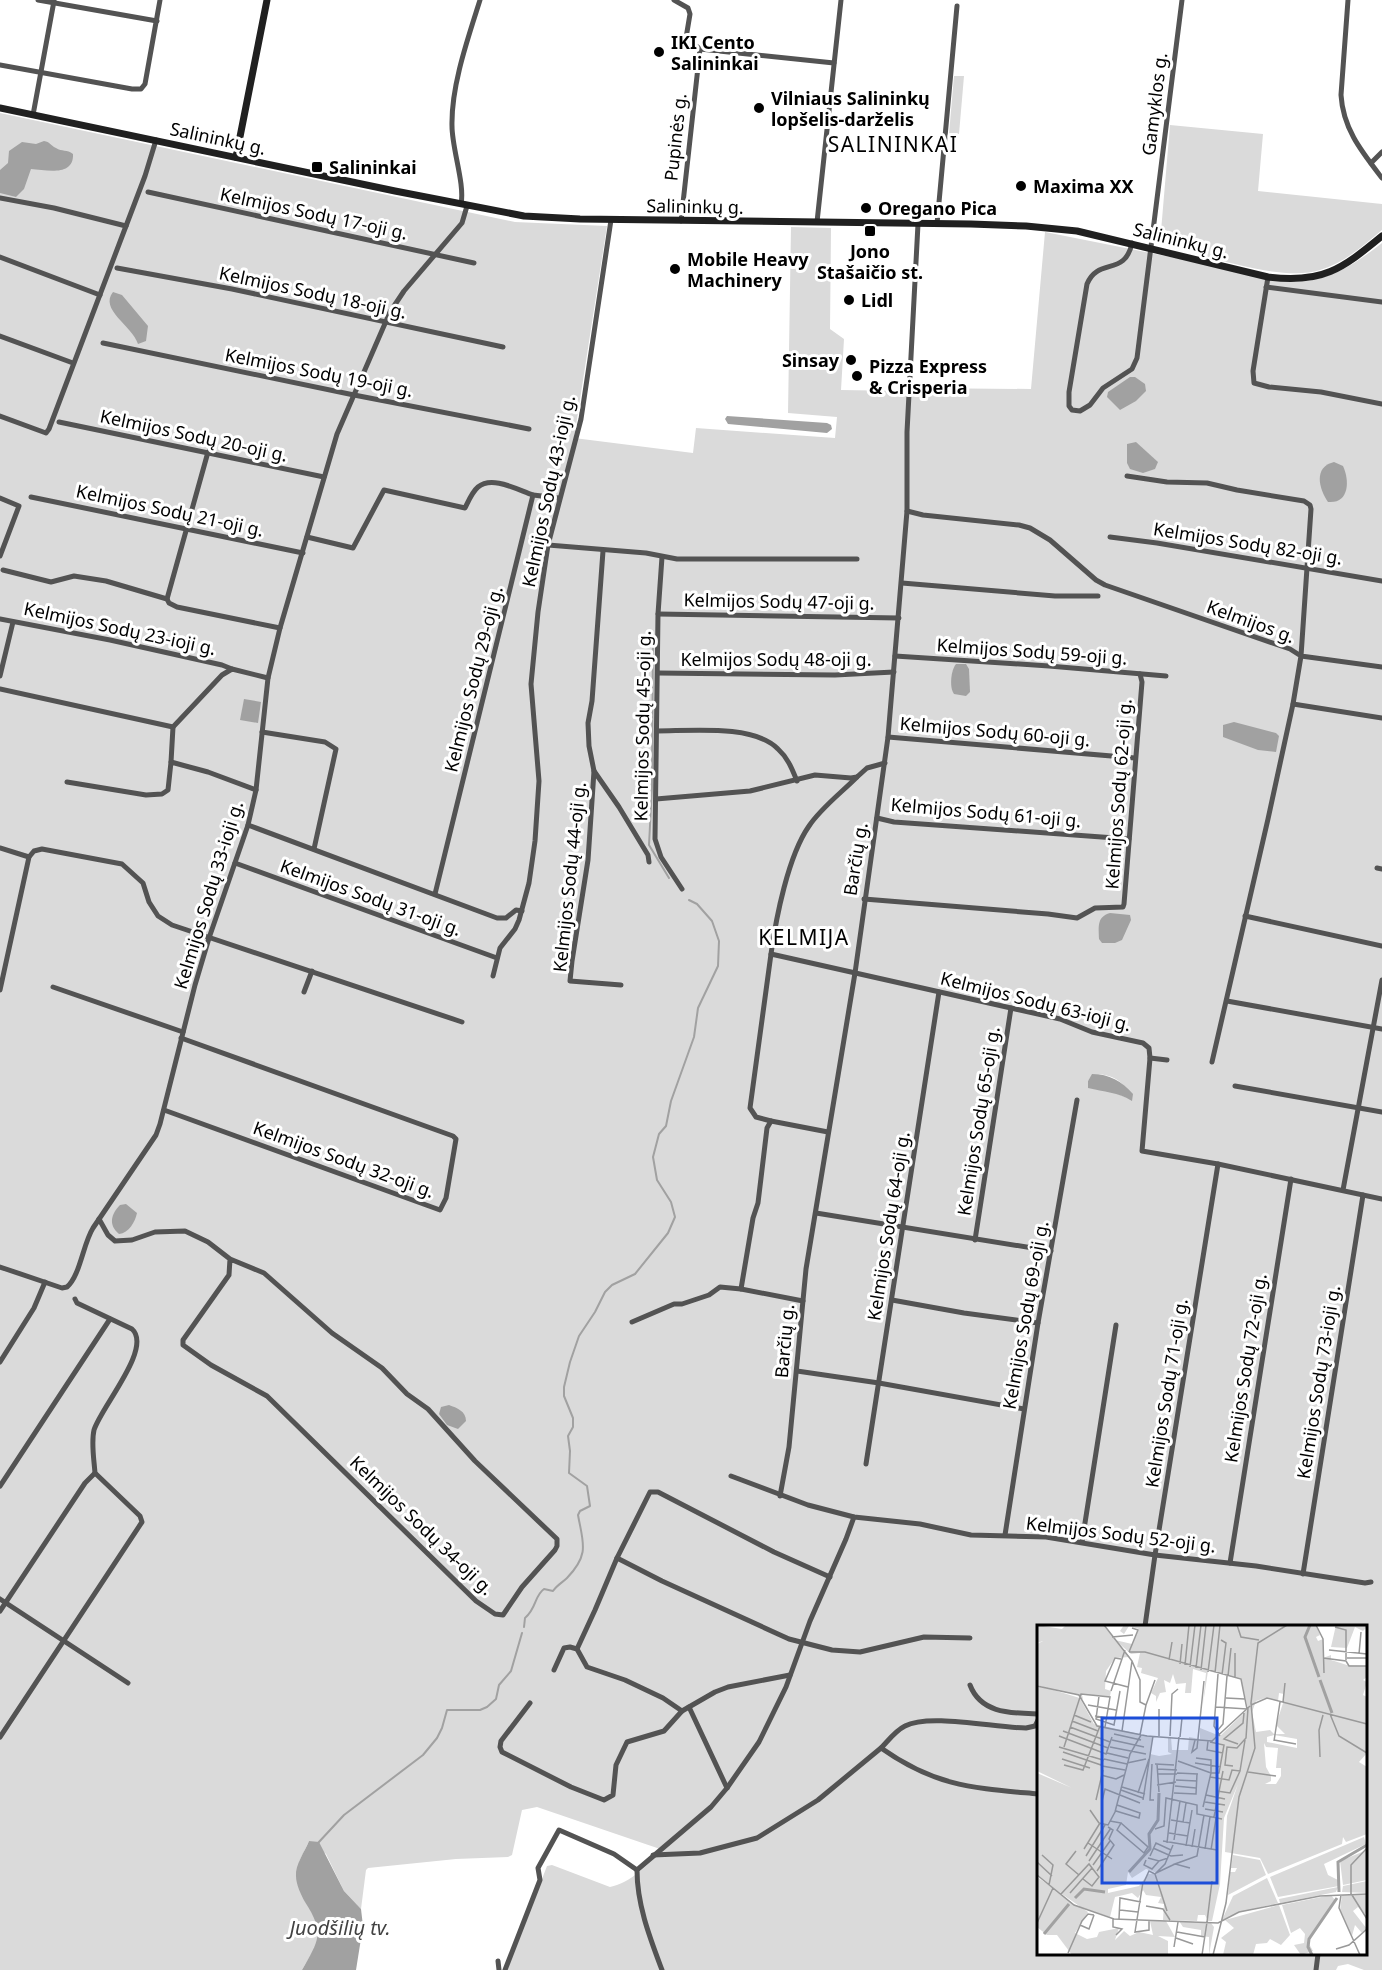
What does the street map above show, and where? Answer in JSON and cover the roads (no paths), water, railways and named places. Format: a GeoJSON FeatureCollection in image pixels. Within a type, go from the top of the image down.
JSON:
{"type":"FeatureCollection","features":[{"type":"Feature","properties":{"kind":"main road"},"geometry":{"type":"LineString","coordinates":[[236,157],[267,0]]}},
{"type":"Feature","properties":{"kind":"main road","name":"Salininkų g."},"geometry":{"type":"LineString","coordinates":[[0,108],[464,205],[537,217],[1052,228],[1132,243],[1268,277],[1303,279],[1328,273],[1354,259],[1382,236]]}},
{"type":"Feature","properties":{"kind":"street"},"geometry":{"type":"LineString","coordinates":[[38,0],[157,21]]}},
{"type":"Feature","properties":{"kind":"street"},"geometry":{"type":"LineString","coordinates":[[0,65],[141,89],[145,84],[160,0]]}},
{"type":"Feature","properties":{"kind":"street"},"geometry":{"type":"LineString","coordinates":[[464,205],[452,135],[452,112],[460,70],[480,0]]}},
{"type":"Feature","properties":{"kind":"street"},"geometry":{"type":"LineString","coordinates":[[674,0],[688,8],[690,14],[686,38],[700,49],[834,63]]}},
{"type":"Feature","properties":{"kind":"street"},"geometry":{"type":"LineString","coordinates":[[817,222],[841,0]]}},
{"type":"Feature","properties":{"kind":"street","name":"Gamyklos g."},"geometry":{"type":"LineString","coordinates":[[1132,243],[1130,254],[1124,261],[1096,271],[1087,284],[1069,392],[1069,406],[1072,410],[1084,409],[1103,388],[1134,366],[1140,338],[1182,0]]}},
{"type":"Feature","properties":{"kind":"street"},"geometry":{"type":"LineString","coordinates":[[1348,0],[1341,109],[1350,134],[1382,178]]}},
{"type":"Feature","properties":{"kind":"street"},"geometry":{"type":"LineString","coordinates":[[33,115],[54,1]]}},
{"type":"Feature","properties":{"kind":"street"},"geometry":{"type":"LineString","coordinates":[[937,224],[957,6]]}},
{"type":"Feature","properties":{"kind":"street","name":"Pupinės g."},"geometry":{"type":"LineString","coordinates":[[681,221],[700,49]]}},
{"type":"Feature","properties":{"kind":"street"},"geometry":{"type":"LineString","coordinates":[[0,417],[46,433],[145,176],[156,140]]}},
{"type":"Feature","properties":{"kind":"street"},"geometry":{"type":"LineString","coordinates":[[1371,164],[1382,152]]}},
{"type":"Feature","properties":{"kind":"street","name":"Kelmijos Sodų 17-oji g."},"geometry":{"type":"LineString","coordinates":[[148,192],[474,263]]}},
{"type":"Feature","properties":{"kind":"street"},"geometry":{"type":"LineString","coordinates":[[0,198],[54,208],[126,226]]}},
{"type":"Feature","properties":{"kind":"street","name":"Kelmijos Sodų 33-ioji g."},"geometry":{"type":"LineString","coordinates":[[45,1282],[62,1288],[67,1287],[74,1278],[88,1236],[156,1135],[209,938],[248,825],[256,790],[268,678],[280,628],[337,434],[395,302],[462,223],[464,205]]}},
{"type":"Feature","properties":{"kind":"street","name":"Kelmijos Sodų 43-ioji g."},"geometry":{"type":"LineString","coordinates":[[493,976],[502,943],[515,929],[522,911],[529,883],[535,841],[539,781],[531,684],[537,612],[548,545],[581,419],[611,220]]}},
{"type":"Feature","properties":{"kind":"street","name":"Barčių g."},"geometry":{"type":"LineString","coordinates":[[780,1496],[789,1447],[806,1269],[855,972],[888,737],[907,511],[907,432],[918,224]]}},
{"type":"Feature","properties":{"kind":"street"},"geometry":{"type":"LineString","coordinates":[[0,256],[100,295]]}},
{"type":"Feature","properties":{"kind":"street","name":"Kelmijos Sodų 18-oji g."},"geometry":{"type":"LineString","coordinates":[[117,268],[242,291],[503,347]]}},
{"type":"Feature","properties":{"kind":"street"},"geometry":{"type":"LineString","coordinates":[[1268,277],[1253,371],[1254,383],[1269,387],[1321,392],[1382,404]]}},
{"type":"Feature","properties":{"kind":"street"},"geometry":{"type":"LineString","coordinates":[[1266,287],[1382,302]]}},
{"type":"Feature","properties":{"kind":"street"},"geometry":{"type":"LineString","coordinates":[[0,336],[73,363]]}},
{"type":"Feature","properties":{"kind":"street","name":"Kelmijos Sodų 19-oji g."},"geometry":{"type":"LineString","coordinates":[[103,343],[529,429]]}},
{"type":"Feature","properties":{"kind":"street","name":"Kelmijos Sodų 20-oji g."},"geometry":{"type":"LineString","coordinates":[[59,422],[324,477]]}},
{"type":"Feature","properties":{"kind":"street"},"geometry":{"type":"LineString","coordinates":[[167,599],[208,452]]}},
{"type":"Feature","properties":{"kind":"street"},"geometry":{"type":"LineString","coordinates":[[1127,476],[1167,482],[1207,483],[1304,501],[1310,505],[1301,656],[1382,667]]}},
{"type":"Feature","properties":{"kind":"street"},"geometry":{"type":"LineString","coordinates":[[308,537],[352,548],[384,490],[465,508],[477,488],[495,482],[533,495],[559,498]]}},
{"type":"Feature","properties":{"kind":"street","name":"Kelmijos Sodų 29-oji g."},"geometry":{"type":"LineString","coordinates":[[435,894],[533,495]]}},
{"type":"Feature","properties":{"kind":"street","name":"Kelmijos Sodų 21-oji g."},"geometry":{"type":"LineString","coordinates":[[31,497],[303,554]]}},
{"type":"Feature","properties":{"kind":"street"},"geometry":{"type":"LineString","coordinates":[[0,498],[19,506],[0,556]]}},
{"type":"Feature","properties":{"kind":"street","name":"Kelmijos g."},"geometry":{"type":"LineString","coordinates":[[907,511],[1030,528],[1050,540],[1105,585],[1290,649],[1301,656],[1293,704],[1212,1062]]}},
{"type":"Feature","properties":{"kind":"street","name":"Kelmijos Sodų 82-oji g."},"geometry":{"type":"LineString","coordinates":[[1110,537],[1382,581]]}},
{"type":"Feature","properties":{"kind":"street"},"geometry":{"type":"LineString","coordinates":[[548,545],[646,553],[677,559],[857,559]]}},
{"type":"Feature","properties":{"kind":"street","name":"Kelmijos Sodų 44-oji g."},"geometry":{"type":"LineString","coordinates":[[603,551],[592,701],[588,723],[589,746],[594,771],[588,860],[570,981],[621,985]]}},
{"type":"Feature","properties":{"kind":"street","name":"Kelmijos Sodų 45-oji g."},"geometry":{"type":"LineString","coordinates":[[662,557],[658,614],[656,846],[669,871],[682,889]]}},
{"type":"Feature","properties":{"kind":"street"},"geometry":{"type":"LineString","coordinates":[[3,570],[51,582],[74,576],[106,581],[167,599],[169,603],[177,607],[280,628]]}},
{"type":"Feature","properties":{"kind":"street"},"geometry":{"type":"LineString","coordinates":[[902,583],[1055,596],[1098,596]]}},
{"type":"Feature","properties":{"kind":"street","name":"Kelmijos Sodų 47-oji g."},"geometry":{"type":"LineString","coordinates":[[658,614],[899,618]]}},
{"type":"Feature","properties":{"kind":"street","name":"Kelmijos Sodų 23-ioji g."},"geometry":{"type":"LineString","coordinates":[[0,619],[110,640],[222,665],[268,678]]}},
{"type":"Feature","properties":{"kind":"street"},"geometry":{"type":"LineString","coordinates":[[0,676],[13,622]]}},
{"type":"Feature","properties":{"kind":"street","name":"Kelmijos Sodų 59-oji g."},"geometry":{"type":"LineString","coordinates":[[896,656],[1166,676]]}},
{"type":"Feature","properties":{"kind":"street"},"geometry":{"type":"LineString","coordinates":[[67,782],[146,795],[160,795],[168,790],[173,727],[222,675],[232,669]]}},
{"type":"Feature","properties":{"kind":"street","name":"Kelmijos Sodų 48-oji g."},"geometry":{"type":"LineString","coordinates":[[658,673],[835,675],[894,672]]}},
{"type":"Feature","properties":{"kind":"street","name":"Kelmijos Sodų 62-oji g."},"geometry":{"type":"LineString","coordinates":[[864,899],[1048,914],[1067,918],[1077,918],[1095,908],[1119,908],[1124,904],[1142,682],[1140,674]]}},
{"type":"Feature","properties":{"kind":"street"},"geometry":{"type":"LineString","coordinates":[[0,689],[173,727]]}},
{"type":"Feature","properties":{"kind":"street"},"geometry":{"type":"LineString","coordinates":[[1293,704],[1382,718]]}},
{"type":"Feature","properties":{"kind":"street"},"geometry":{"type":"LineString","coordinates":[[657,731],[733,731],[771,742],[784,755],[797,781]]}},
{"type":"Feature","properties":{"kind":"street"},"geometry":{"type":"LineString","coordinates":[[262,732],[325,742],[334,746],[337,751],[314,849]]}},
{"type":"Feature","properties":{"kind":"street","name":"Kelmijos Sodų 60-oji g."},"geometry":{"type":"LineString","coordinates":[[888,737],[1135,758]]}},
{"type":"Feature","properties":{"kind":"street"},"geometry":{"type":"LineString","coordinates":[[171,762],[208,772],[256,790]]}},
{"type":"Feature","properties":{"kind":"street"},"geometry":{"type":"LineString","coordinates":[[828,1132],[756,1117],[750,1108],[771,954],[779,907],[804,836],[817,816],[857,777],[867,768],[885,763]]}},
{"type":"Feature","properties":{"kind":"street"},"geometry":{"type":"LineString","coordinates":[[594,771],[619,807],[648,855],[649,862]]}},
{"type":"Feature","properties":{"kind":"street"},"geometry":{"type":"LineString","coordinates":[[656,799],[750,791],[815,775],[857,777]]}},
{"type":"Feature","properties":{"kind":"street","name":"Kelmijos Sodų 61-oji g."},"geometry":{"type":"LineString","coordinates":[[877,818],[894,822],[1129,839]]}},
{"type":"Feature","properties":{"kind":"street"},"geometry":{"type":"LineString","coordinates":[[248,825],[497,918],[506,918],[516,910],[522,911]]}},
{"type":"Feature","properties":{"kind":"street"},"geometry":{"type":"LineString","coordinates":[[0,848],[29,857]]}},
{"type":"Feature","properties":{"kind":"street"},"geometry":{"type":"LineString","coordinates":[[0,990],[29,857],[34,851],[42,849],[122,864],[143,883],[149,902],[162,920],[172,926],[462,1023]]}},
{"type":"Feature","properties":{"kind":"street","name":"Kelmijos Sodų 31-oji g."},"geometry":{"type":"LineString","coordinates":[[235,862],[497,958]]}},
{"type":"Feature","properties":{"kind":"street"},"geometry":{"type":"LineString","coordinates":[[1245,916],[1382,946]]}},
{"type":"Feature","properties":{"kind":"street","name":"Kelmijos Sodų 63-ioji g."},"geometry":{"type":"LineString","coordinates":[[771,954],[1060,1019],[1092,1032],[1143,1043],[1149,1048],[1150,1058]]}},
{"type":"Feature","properties":{"kind":"street"},"geometry":{"type":"LineString","coordinates":[[304,992],[312,971]]}},
{"type":"Feature","properties":{"kind":"street"},"geometry":{"type":"LineString","coordinates":[[1343,1190],[1382,980]]}},
{"type":"Feature","properties":{"kind":"street"},"geometry":{"type":"LineString","coordinates":[[53,987],[183,1032]]}},
{"type":"Feature","properties":{"kind":"street","name":"Kelmijos Sodų 64-oji g."},"geometry":{"type":"LineString","coordinates":[[866,1464],[939,992]]}},
{"type":"Feature","properties":{"kind":"street"},"geometry":{"type":"LineString","coordinates":[[1227,1001],[1382,1029]]}},
{"type":"Feature","properties":{"kind":"street","name":"Kelmijos Sodų 65-oji g."},"geometry":{"type":"LineString","coordinates":[[975,1240],[1011,1008]]}},
{"type":"Feature","properties":{"kind":"street","name":"Kelmijos Sodų 32-oji g."},"geometry":{"type":"LineString","coordinates":[[164,1110],[440,1210],[446,1198],[456,1139],[453,1136],[181,1038]]}},
{"type":"Feature","properties":{"kind":"street"},"geometry":{"type":"LineString","coordinates":[[1167,1060],[1150,1058],[1142,1151],[1218,1164],[1382,1198]]}},
{"type":"Feature","properties":{"kind":"street"},"geometry":{"type":"LineString","coordinates":[[1235,1086],[1299,1095],[1382,1112]]}},
{"type":"Feature","properties":{"kind":"street","name":"Kelmijos Sodų 69-oji g."},"geometry":{"type":"LineString","coordinates":[[1005,1535],[1038,1323],[1077,1100]]}},
{"type":"Feature","properties":{"kind":"street"},"geometry":{"type":"LineString","coordinates":[[741,1289],[753,1218],[758,1203],[767,1128],[771,1121]]}},
{"type":"Feature","properties":{"kind":"street","name":"Kelmijos Sodų 71-oji g."},"geometry":{"type":"LineString","coordinates":[[1145,1625],[1218,1164]]}},
{"type":"Feature","properties":{"kind":"street","name":"Kelmijos Sodų 72-oji g."},"geometry":{"type":"LineString","coordinates":[[1230,1563],[1291,1179]]}},
{"type":"Feature","properties":{"kind":"street","name":"Kelmijos Sodų 73-ioji g."},"geometry":{"type":"LineString","coordinates":[[1303,1574],[1363,1195]]}},
{"type":"Feature","properties":{"kind":"street"},"geometry":{"type":"LineString","coordinates":[[816,1213],[1051,1251]]}},
{"type":"Feature","properties":{"kind":"street","name":"Kelmijos Sodų 34-oji g."},"geometry":{"type":"LineString","coordinates":[[99,1219],[108,1235],[116,1241],[132,1240],[155,1232],[185,1231],[208,1242],[231,1259],[264,1273],[332,1333],[382,1368],[407,1394],[428,1409],[475,1461],[557,1539],[555,1550],[522,1587],[503,1615],[495,1614],[476,1601],[267,1396],[211,1365],[183,1345],[183,1340],[229,1275],[231,1259]]}},
{"type":"Feature","properties":{"kind":"street"},"geometry":{"type":"LineString","coordinates":[[0,1267],[45,1282],[34,1308],[0,1362]]}},
{"type":"Feature","properties":{"kind":"street"},"geometry":{"type":"LineString","coordinates":[[632,1322],[674,1304],[682,1304],[709,1295],[720,1287],[803,1301]]}},
{"type":"Feature","properties":{"kind":"street"},"geometry":{"type":"LineString","coordinates":[[0,1737],[142,1522],[140,1516],[95,1473],[94,1432],[133,1359],[138,1343],[137,1335],[77,1303],[75,1299]]}},
{"type":"Feature","properties":{"kind":"street"},"geometry":{"type":"LineString","coordinates":[[892,1300],[1038,1323]]}},
{"type":"Feature","properties":{"kind":"street"},"geometry":{"type":"LineString","coordinates":[[0,1486],[110,1319]]}},
{"type":"Feature","properties":{"kind":"street"},"geometry":{"type":"LineString","coordinates":[[1082,1542],[1116,1325]]}},
{"type":"Feature","properties":{"kind":"street"},"geometry":{"type":"LineString","coordinates":[[797,1371],[1024,1409]]}},
{"type":"Feature","properties":{"kind":"street"},"geometry":{"type":"LineString","coordinates":[[0,1611],[85,1483],[95,1473]]}},
{"type":"Feature","properties":{"kind":"street","name":"Kelmijos Sodų 52-oji g."},"geometry":{"type":"LineString","coordinates":[[731,1476],[780,1496],[854,1516],[920,1524],[971,1535],[1046,1537],[1155,1555],[1371,1582]]}},
{"type":"Feature","properties":{"kind":"street"},"geometry":{"type":"LineString","coordinates":[[682,1711],[663,1698],[584,1665],[577,1649],[647,1494],[653,1491],[774,1552],[830,1577]]}},
{"type":"Feature","properties":{"kind":"street"},"geometry":{"type":"LineString","coordinates":[[662,1970],[637,1890],[637,1870],[711,1807],[759,1742],[786,1687],[854,1516]]}},
{"type":"Feature","properties":{"kind":"street"},"geometry":{"type":"LineString","coordinates":[[617,1558],[789,1639],[832,1650],[860,1652],[924,1637],[970,1638]]}},
{"type":"Feature","properties":{"kind":"street"},"geometry":{"type":"LineString","coordinates":[[0,1599],[128,1683]]}},
{"type":"Feature","properties":{"kind":"street"},"geometry":{"type":"LineString","coordinates":[[554,1670],[564,1648],[577,1649]]}},
{"type":"Feature","properties":{"kind":"street"},"geometry":{"type":"LineString","coordinates":[[530,1703],[501,1741],[502,1752],[571,1787],[604,1800],[613,1795],[616,1765],[627,1742],[664,1731],[682,1711],[728,1687],[790,1675]]}},
{"type":"Feature","properties":{"kind":"street"},"geometry":{"type":"LineString","coordinates":[[970,1685],[976,1698],[1004,1713],[1037,1714]]}},
{"type":"Feature","properties":{"kind":"street"},"geometry":{"type":"LineString","coordinates":[[689,1707],[727,1788]]}},
{"type":"Feature","properties":{"kind":"street"},"geometry":{"type":"LineString","coordinates":[[653,1855],[700,1853],[757,1838],[818,1800],[897,1731],[907,1725],[917,1722],[949,1722],[1026,1728],[1035,1726],[1037,1722]]}},
{"type":"Feature","properties":{"kind":"street"},"geometry":{"type":"LineString","coordinates":[[880,1748],[903,1764],[949,1783],[1037,1794]]}},
{"type":"Feature","properties":{"kind":"street"},"geometry":{"type":"LineString","coordinates":[[505,1970],[540,1880],[538,1868],[559,1830],[614,1854],[637,1870]]}},
{"type":"Feature","properties":{"kind":"street"},"geometry":{"type":"LineString","coordinates":[[1317,1970],[1318,1955]]}},
{"type":"Feature","properties":{"kind":"street"},"geometry":{"type":"LineString","coordinates":[[498,1961],[499,1970]]}},
{"type":"Feature","properties":{"kind":"water"},"geometry":{"type":"Polygon","coordinates":[[[44,141],[73,154],[69,166],[51,171],[31,169],[24,189],[16,197],[0,193],[0,170],[8,163],[9,151],[22,142],[36,144],[44,141]]]}},
{"type":"Feature","properties":{"kind":"water"},"geometry":{"type":"Polygon","coordinates":[[[113,292],[122,295],[148,326],[146,341],[138,344],[130,330],[113,311],[110,299],[113,292]]]}},
{"type":"Feature","properties":{"kind":"water"},"geometry":{"type":"Polygon","coordinates":[[[1130,377],[1135,377],[1145,384],[1146,391],[1136,401],[1120,410],[1107,397],[1108,392],[1130,377]]]}},
{"type":"Feature","properties":{"kind":"water"},"geometry":{"type":"Polygon","coordinates":[[[727,416],[827,423],[832,429],[827,433],[728,424],[725,419],[727,416]]]}},
{"type":"Feature","properties":{"kind":"water"},"geometry":{"type":"Polygon","coordinates":[[[1136,442],[1158,462],[1155,469],[1143,473],[1130,469],[1127,463],[1127,444],[1136,442]]]}},
{"type":"Feature","properties":{"kind":"water"},"geometry":{"type":"Polygon","coordinates":[[[1334,462],[1343,466],[1347,485],[1340,499],[1328,502],[1320,485],[1320,473],[1327,465],[1334,462]]]}},
{"type":"Feature","properties":{"kind":"water"},"geometry":{"type":"Polygon","coordinates":[[[956,664],[966,664],[969,669],[970,692],[966,696],[954,694],[952,691],[951,679],[956,664]]]}},
{"type":"Feature","properties":{"kind":"water"},"geometry":{"type":"Polygon","coordinates":[[[244,699],[261,702],[258,723],[240,720],[244,699]]]}},
{"type":"Feature","properties":{"kind":"water"},"geometry":{"type":"Polygon","coordinates":[[[1234,722],[1276,733],[1279,736],[1276,752],[1258,750],[1223,737],[1223,725],[1234,722]]]}},
{"type":"Feature","properties":{"kind":"water"},"geometry":{"type":"Polygon","coordinates":[[[1110,913],[1130,915],[1131,920],[1122,940],[1115,943],[1102,943],[1099,939],[1099,923],[1102,917],[1110,913]]]}},
{"type":"Feature","properties":{"kind":"water"},"geometry":{"type":"Polygon","coordinates":[[[1092,1074],[1104,1075],[1120,1082],[1133,1094],[1132,1101],[1116,1094],[1088,1088],[1088,1081],[1092,1074]]]}},
{"type":"Feature","properties":{"kind":"water"},"geometry":{"type":"Polygon","coordinates":[[[126,1204],[137,1213],[126,1232],[119,1234],[113,1227],[112,1219],[120,1205],[126,1204]]]}},
{"type":"Feature","properties":{"kind":"water"},"geometry":{"type":"Polygon","coordinates":[[[449,1405],[460,1410],[466,1418],[458,1429],[447,1425],[439,1414],[441,1407],[449,1405]]]}},
{"type":"Feature","properties":{"kind":"water","name":"Juodšilių tv."},"geometry":{"type":"Polygon","coordinates":[[[309,1841],[319,1842],[344,1891],[361,1909],[363,1926],[356,1970],[302,1970],[316,1943],[317,1936],[315,1921],[300,1893],[296,1879],[297,1867],[309,1841]]]}},
{"type":"Feature","properties":{"kind":"waterway"},"geometry":{"type":"LineString","coordinates":[[653,635],[652,787],[649,845],[669,878]]}},
{"type":"Feature","properties":{"kind":"waterway"},"geometry":{"type":"LineString","coordinates":[[524,1627],[525,1618],[532,1610],[538,1595],[544,1589],[553,1591],[574,1570],[582,1555],[583,1541],[578,1515],[580,1511],[590,1506],[587,1486],[569,1473],[568,1436],[573,1427],[573,1418],[564,1396],[570,1362],[579,1336],[605,1292],[612,1285],[635,1274],[668,1233],[675,1217],[671,1202],[657,1180],[653,1157],[659,1134],[666,1126],[671,1101],[694,1037],[698,1008],[718,966],[719,941],[712,921],[697,904],[689,900]]}},
{"type":"Feature","properties":{"kind":"waterway"},"geometry":{"type":"LineString","coordinates":[[318,1843],[344,1815],[423,1755],[437,1738],[447,1710],[480,1710],[496,1699],[499,1685],[511,1671],[522,1633]]}},
{"type":"Feature","properties":{"kind":"place","name":"IKI Cento Salininkai"},"geometry":{"type":"Point","coordinates":[659,52]}},
{"type":"Feature","properties":{"kind":"place","name":"Vilniaus Salininkų lopšelis-darželis"},"geometry":{"type":"Point","coordinates":[759,108]}},
{"type":"Feature","properties":{"kind":"place","name":"Salininkai"},"geometry":{"type":"Point","coordinates":[317,167]}},
{"type":"Feature","properties":{"kind":"place","name":"Maxima XX"},"geometry":{"type":"Point","coordinates":[1021,186]}},
{"type":"Feature","properties":{"kind":"place","name":"Oregano Pica"},"geometry":{"type":"Point","coordinates":[866,208]}},
{"type":"Feature","properties":{"kind":"place","name":"Jono Stašaičio st."},"geometry":{"type":"Point","coordinates":[870,231]}},
{"type":"Feature","properties":{"kind":"place","name":"Mobile Heavy Machinery"},"geometry":{"type":"Point","coordinates":[675,269]}},
{"type":"Feature","properties":{"kind":"place","name":"Lidl"},"geometry":{"type":"Point","coordinates":[849,300]}},
{"type":"Feature","properties":{"kind":"place","name":"Sinsay"},"geometry":{"type":"Point","coordinates":[851,360]}},
{"type":"Feature","properties":{"kind":"place","name":"Pizza Express & Crisperia"},"geometry":{"type":"Point","coordinates":[857,376]}},
{"type":"Feature","properties":{"kind":"district","name":"SALININKAI"},"geometry":{"type":"Point","coordinates":[893,144]}},
{"type":"Feature","properties":{"kind":"district","name":"KELMIJA"},"geometry":{"type":"Point","coordinates":[804,937]}}]}
